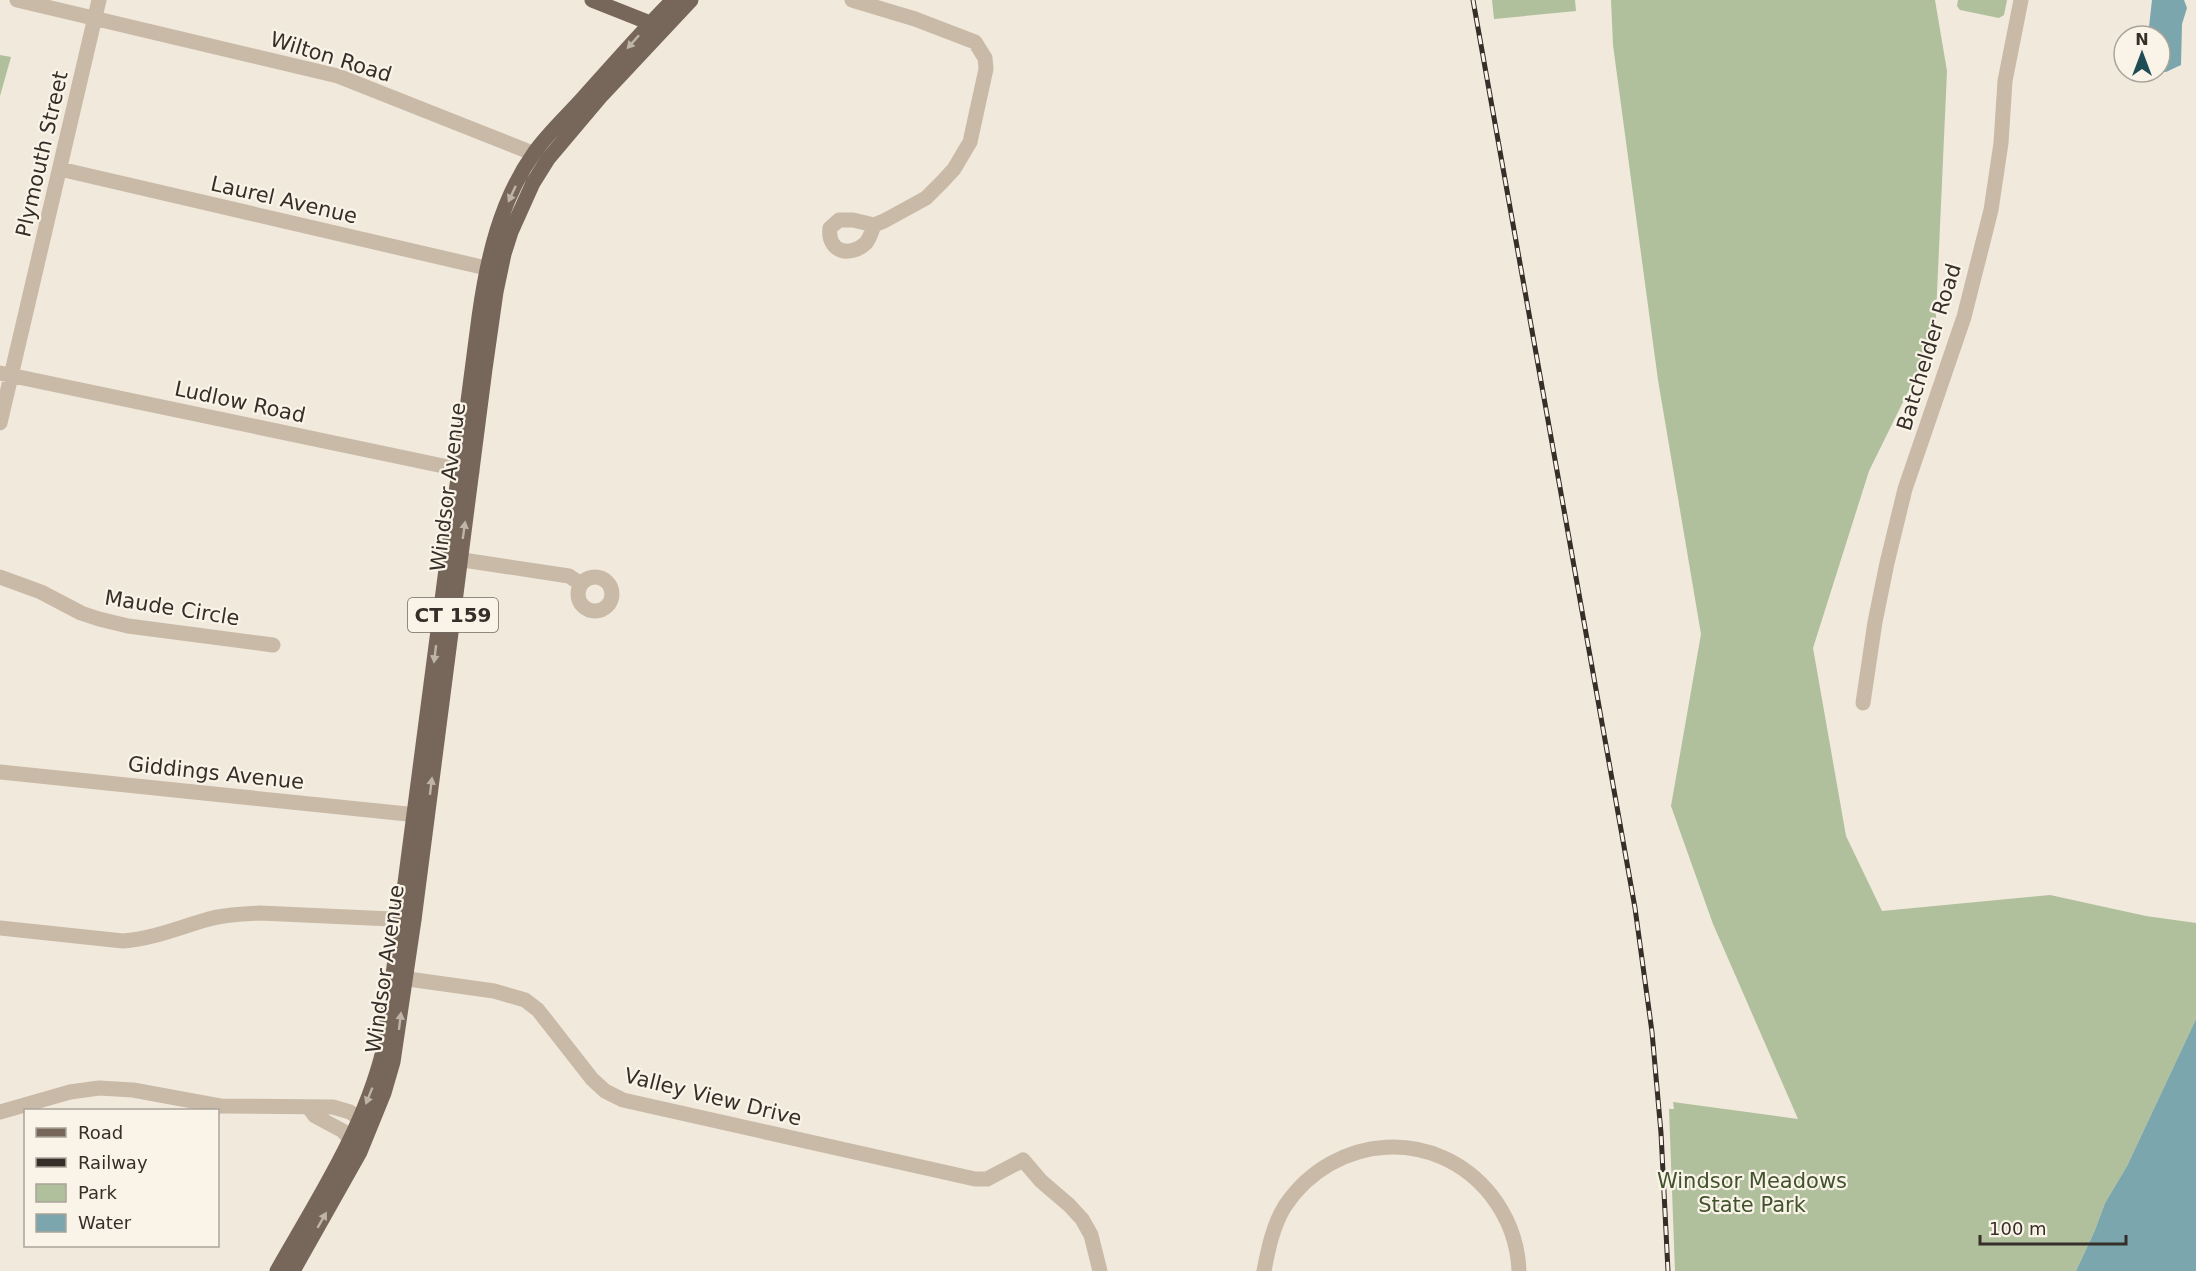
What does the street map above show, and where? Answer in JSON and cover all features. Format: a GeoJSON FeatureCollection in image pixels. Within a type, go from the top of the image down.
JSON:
{"type":"FeatureCollection","features":[{"type":"Feature","properties":{"kind":"main road"},"geometry":{"type":"LineString","coordinates":[[592,0],[656,27]]}},
{"type":"Feature","properties":{"kind":"main road","name":"Windsor Avenue"},"geometry":{"type":"LineString","coordinates":[[292,1271],[365,1123],[384,1094],[393,1062],[398,978],[466,470],[484,369],[493,270],[533,183],[541,156],[619,75],[656,27],[673,0]]}},
{"type":"Feature","properties":{"kind":"main road","name":"Windsor Avenue"},"geometry":{"type":"LineString","coordinates":[[656,27],[691,0]]}},
{"type":"Feature","properties":{"kind":"main road","name":"Windsor Avenue"},"geometry":{"type":"LineString","coordinates":[[277,1271],[355,1146]]}},
{"type":"Feature","properties":{"kind":"street","name":"Wilton Road"},"geometry":{"type":"LineString","coordinates":[[17,0],[338,76],[541,156]]}},
{"type":"Feature","properties":{"kind":"street","name":"Plymouth Street"},"geometry":{"type":"LineString","coordinates":[[0,423],[6,374],[60,169],[99,0]]}},
{"type":"Feature","properties":{"kind":"street"},"geometry":{"type":"LineString","coordinates":[[852,0],[915,19],[975,42],[985,58],[986,69],[970,142],[954,169],[926,198],[874,225]]}},
{"type":"Feature","properties":{"kind":"street","name":"Batchelder Road"},"geometry":{"type":"LineString","coordinates":[[1863,703],[1879,603],[1905,489],[1964,317],[1991,210],[2001,143],[2005,81],[2021,0]]}},
{"type":"Feature","properties":{"kind":"street","name":"Laurel Avenue"},"geometry":{"type":"LineString","coordinates":[[60,169],[493,270]]}},
{"type":"Feature","properties":{"kind":"street","name":"Ludlow Road"},"geometry":{"type":"LineString","coordinates":[[6,374],[466,470]]}},
{"type":"Feature","properties":{"kind":"street"},"geometry":{"type":"LineString","coordinates":[[454,558],[569,576],[581,584]]}},
{"type":"Feature","properties":{"kind":"street","name":"Maude Circle"},"geometry":{"type":"LineString","coordinates":[[0,577],[41,592],[81,613],[99,619],[128,626],[273,645]]}},
{"type":"Feature","properties":{"kind":"street","name":"Giddings Avenue"},"geometry":{"type":"LineString","coordinates":[[0,772],[420,815]]}},
{"type":"Feature","properties":{"kind":"street"},"geometry":{"type":"LineString","coordinates":[[0,928],[123,941],[139,940],[212,918],[237,914],[407,919]]}},
{"type":"Feature","properties":{"kind":"street","name":"Valley View Drive"},"geometry":{"type":"LineString","coordinates":[[398,978],[494,991],[525,1000],[538,1010],[592,1079],[605,1091],[623,1100],[975,1179],[987,1179],[1023,1160],[1041,1181],[1082,1219],[1091,1235],[1100,1271]]}},
{"type":"Feature","properties":{"kind":"street"},"geometry":{"type":"LineString","coordinates":[[0,1112],[70,1092],[99,1088],[133,1090],[220,1106],[333,1107],[350,1112],[365,1123]]}},
{"type":"Feature","properties":{"kind":"street"},"geometry":{"type":"LineString","coordinates":[[309,1108],[315,1116],[343,1131],[355,1146]]}},
{"type":"Feature","properties":{"kind":"street"},"geometry":{"type":"LineString","coordinates":[[1264,1271],[1278,1220],[1285,1206],[1310,1179],[1334,1161],[1348,1154],[1363,1150],[1406,1147],[1437,1155],[1475,1177],[1499,1205],[1512,1231],[1519,1271]]}},
{"type":"Feature","properties":{"kind":"green space"},"geometry":{"type":"Polygon","coordinates":[[[1492,0],[1575,0],[1576,11],[1494,19],[1492,0]]]}},
{"type":"Feature","properties":{"kind":"green space","name":"Windsor Meadows State Park"},"geometry":{"type":"Polygon","coordinates":[[[1611,0],[1935,0],[1947,71],[1935,337],[1869,471],[1813,648],[1846,836],[1882,911],[2050,895],[2146,916],[2196,923],[2196,1019],[2127,1166],[2105,1203],[2076,1271],[1675,1271],[1669,1109],[1674,1109],[1673,1102],[1798,1119],[1713,924],[1671,806],[1701,634],[1658,380],[1613,45],[1611,0]]]}},
{"type":"Feature","properties":{"kind":"green space"},"geometry":{"type":"Polygon","coordinates":[[[1958,0],[2007,0],[2004,15],[1999,18],[1960,10],[1957,6],[1958,0]]]}},
{"type":"Feature","properties":{"kind":"green space"},"geometry":{"type":"Polygon","coordinates":[[[0,55],[11,57],[0,96],[0,55]]]}},
{"type":"Feature","properties":{"kind":"water"},"geometry":{"type":"Polygon","coordinates":[[[2152,0],[2184,0],[2187,8],[2182,24],[2181,65],[2172,69],[2172,24],[2149,24],[2152,0]]]}},
{"type":"Feature","properties":{"kind":"water"},"geometry":{"type":"Polygon","coordinates":[[[2196,1019],[2196,1271],[2076,1271],[2105,1203],[2127,1166],[2196,1019]]]}},
{"type":"Feature","properties":{"kind":"railway"},"geometry":{"type":"LineString","coordinates":[[1473,0],[1635,908],[1652,1032],[1661,1133],[1668,1271]]}}]}
